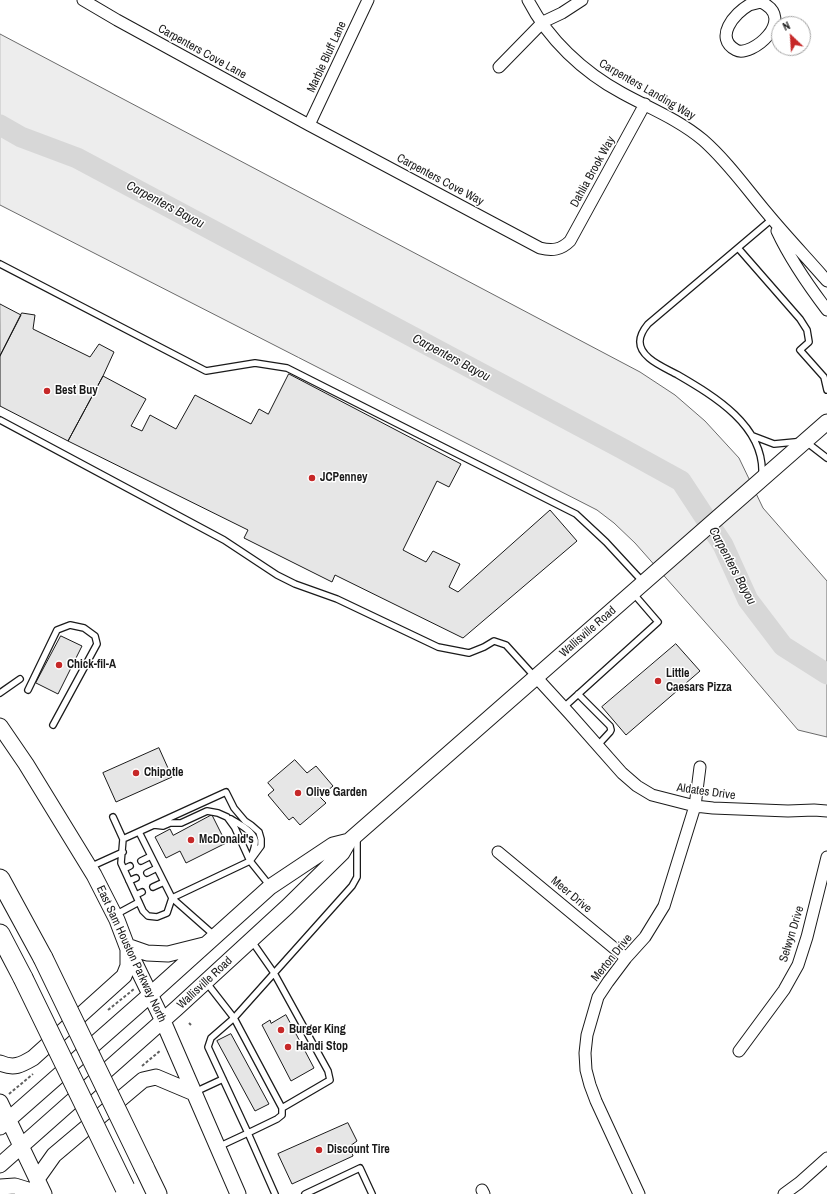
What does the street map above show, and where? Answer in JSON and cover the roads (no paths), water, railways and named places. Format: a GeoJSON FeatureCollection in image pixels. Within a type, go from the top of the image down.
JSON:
{"type":"FeatureCollection","features":[{"type":"Feature","properties":{"kind":"highway"},"geometry":{"type":"LineString","coordinates":[[0,878],[42,958],[157,1194]]}},
{"type":"Feature","properties":{"kind":"highway"},"geometry":{"type":"LineString","coordinates":[[0,934],[23,978],[126,1191]]}},
{"type":"Feature","properties":{"kind":"main road","name":"Wallisville Road"},"geometry":{"type":"LineString","coordinates":[[0,1165],[163,1021],[287,907],[342,853],[353,838],[827,422]]}},
{"type":"Feature","properties":{"kind":"main road","name":"East Sam Houston Parkway North"},"geometry":{"type":"LineString","coordinates":[[0,726],[26,764],[90,867],[163,1021],[238,1194]]}},
{"type":"Feature","properties":{"kind":"main road","name":"Wallisville Road"},"geometry":{"type":"LineString","coordinates":[[4,1123],[270,887],[333,845],[353,838]]}},
{"type":"Feature","properties":{"kind":"main road"},"geometry":{"type":"LineString","coordinates":[[0,1063],[6,1066],[20,1066],[33,1058],[115,985],[124,976],[128,966],[128,948],[147,953],[168,954],[211,940]]}},
{"type":"Feature","properties":{"kind":"main road"},"geometry":{"type":"LineString","coordinates":[[37,1179],[54,1155],[143,1080],[156,1077],[194,1093]]}},
{"type":"Feature","properties":{"kind":"main road"},"geometry":{"type":"LineString","coordinates":[[0,1102],[4,1123],[21,1145],[37,1179],[42,1194]]}},
{"type":"Feature","properties":{"kind":"main road"},"geometry":{"type":"LineString","coordinates":[[0,1187],[15,1186],[42,1194]]}},
{"type":"Feature","properties":{"kind":"street","name":"Carpenters Cove Lane"},"geometry":{"type":"LineString","coordinates":[[83,0],[309,126]]}},
{"type":"Feature","properties":{"kind":"street","name":"Marble Bluff Lane"},"geometry":{"type":"LineString","coordinates":[[309,126],[368,0]]}},
{"type":"Feature","properties":{"kind":"street","name":"Carpenters Landing Way"},"geometry":{"type":"LineString","coordinates":[[528,0],[565,50],[588,70],[610,86],[684,125],[704,141],[728,166],[772,219],[827,281]]}},
{"type":"Feature","properties":{"kind":"street"},"geometry":{"type":"LineString","coordinates":[[499,67],[543,22],[562,13],[582,0]]}},
{"type":"Feature","properties":{"kind":"street"},"geometry":{"type":"LineString","coordinates":[[759,1],[766,4],[773,12],[775,17],[775,26],[750,50],[741,52],[736,50],[728,42],[726,31],[727,27],[730,22],[746,8],[759,1]]}},
{"type":"Feature","properties":{"kind":"street","name":"Dahlia Brook Way"},"geometry":{"type":"LineString","coordinates":[[560,248],[565,246],[570,241],[644,104]]}},
{"type":"Feature","properties":{"kind":"street","name":"Carpenters Cove Way"},"geometry":{"type":"LineString","coordinates":[[309,126],[540,248],[554,250],[560,248]]}},
{"type":"Feature","properties":{"kind":"street","name":"Carpenters Landing Way"},"geometry":{"type":"LineString","coordinates":[[772,219],[785,247],[808,284],[827,310]]}},
{"type":"Feature","properties":{"kind":"street","name":"Aldates Drive"},"geometry":{"type":"LineString","coordinates":[[536,677],[622,773],[642,789],[658,797],[695,806],[744,810],[814,810],[827,812]]}},
{"type":"Feature","properties":{"kind":"street","name":"Merton Drive"},"geometry":{"type":"LineString","coordinates":[[639,1194],[590,1085],[586,1070],[585,1053],[587,1035],[598,997],[626,958],[645,937],[664,906],[695,806],[700,767]]}},
{"type":"Feature","properties":{"kind":"street","name":"Meer Drive"},"geometry":{"type":"LineString","coordinates":[[498,852],[626,958]]}},
{"type":"Feature","properties":{"kind":"street","name":"Selwyn Drive"},"geometry":{"type":"LineString","coordinates":[[739,1051],[784,990],[798,965],[807,937],[827,857]]}},
{"type":"Feature","properties":{"kind":"street"},"geometry":{"type":"LineString","coordinates":[[784,1194],[827,1158]]}},
{"type":"Feature","properties":{"kind":"lane"},"geometry":{"type":"LineString","coordinates":[[762,479],[763,466],[759,450],[753,436],[725,405],[649,358],[642,350],[639,340],[641,332],[648,324],[772,219]]}},
{"type":"Feature","properties":{"kind":"lane"},"geometry":{"type":"LineString","coordinates":[[738,248],[794,311],[807,330],[809,342],[800,350],[826,378],[827,390]]}},
{"type":"Feature","properties":{"kind":"lane"},"geometry":{"type":"LineString","coordinates":[[0,264],[206,371],[255,363],[287,368],[576,514],[606,542],[644,583]]}},
{"type":"Feature","properties":{"kind":"lane"},"geometry":{"type":"LineString","coordinates":[[0,420],[224,540],[283,578],[337,599],[438,647],[469,653],[494,641],[506,645],[536,677]]}},
{"type":"Feature","properties":{"kind":"lane"},"geometry":{"type":"LineString","coordinates":[[753,436],[774,444],[805,441],[827,458]]}},
{"type":"Feature","properties":{"kind":"lane"},"geometry":{"type":"LineString","coordinates":[[564,707],[658,622],[632,593]]}},
{"type":"Feature","properties":{"kind":"lane"},"geometry":{"type":"LineString","coordinates":[[28,690],[57,630],[70,625],[84,628],[95,636],[97,644],[53,725]]}},
{"type":"Feature","properties":{"kind":"lane"},"geometry":{"type":"LineString","coordinates":[[0,693],[20,679]]}},
{"type":"Feature","properties":{"kind":"lane"},"geometry":{"type":"LineString","coordinates":[[578,694],[610,726],[610,732],[598,745]]}},
{"type":"Feature","properties":{"kind":"lane"},"geometry":{"type":"LineString","coordinates":[[113,817],[123,839],[121,863],[143,911],[148,916],[157,916],[167,913],[172,898],[250,861],[261,846],[259,832],[245,821],[234,808],[226,792],[123,839]]}},
{"type":"Feature","properties":{"kind":"lane"},"geometry":{"type":"LineString","coordinates":[[153,825],[163,826],[170,823],[181,822],[207,811],[218,813],[227,817],[252,835],[255,840],[255,846],[250,861]]}},
{"type":"Feature","properties":{"kind":"lane"},"geometry":{"type":"LineString","coordinates":[[227,817],[236,828],[250,861],[270,887]]}},
{"type":"Feature","properties":{"kind":"lane"},"geometry":{"type":"LineString","coordinates":[[139,832],[172,898],[211,940]]}},
{"type":"Feature","properties":{"kind":"lane"},"geometry":{"type":"LineString","coordinates":[[275,1194],[208,1047],[211,1038],[234,1018],[352,886],[357,877],[353,838]]}},
{"type":"Feature","properties":{"kind":"lane"},"geometry":{"type":"LineString","coordinates":[[90,867],[123,852]]}},
{"type":"Feature","properties":{"kind":"lane"},"geometry":{"type":"LineString","coordinates":[[141,861],[151,856]]}},
{"type":"Feature","properties":{"kind":"lane"},"geometry":{"type":"LineString","coordinates":[[124,869],[130,866]]}},
{"type":"Feature","properties":{"kind":"lane"},"geometry":{"type":"LineString","coordinates":[[147,873],[157,868]]}},
{"type":"Feature","properties":{"kind":"lane"},"geometry":{"type":"LineString","coordinates":[[129,881],[136,878]]}},
{"type":"Feature","properties":{"kind":"lane"},"geometry":{"type":"LineString","coordinates":[[153,887],[164,882]]}},
{"type":"Feature","properties":{"kind":"lane"},"geometry":{"type":"LineString","coordinates":[[136,895],[142,892]]}},
{"type":"Feature","properties":{"kind":"lane"},"geometry":{"type":"LineString","coordinates":[[114,915],[140,902]]}},
{"type":"Feature","properties":{"kind":"lane"},"geometry":{"type":"LineString","coordinates":[[251,940],[274,973],[328,1071],[330,1080],[282,1108]]}},
{"type":"Feature","properties":{"kind":"lane"},"geometry":{"type":"LineString","coordinates":[[206,982],[234,1018],[282,1108],[282,1115],[277,1119],[217,1147]]}},
{"type":"Feature","properties":{"kind":"lane"},"geometry":{"type":"LineString","coordinates":[[194,1093],[223,1079]]}},
{"type":"Feature","properties":{"kind":"lane"},"geometry":{"type":"LineString","coordinates":[[305,1194],[360,1168],[372,1194]]}},
{"type":"Feature","properties":{"kind":"waterway","name":"Carpenters Bayou"},"geometry":{"type":"LineString","coordinates":[[0,125],[21,137],[77,158],[681,481],[723,545],[748,600],[783,646],[827,674]]}},
{"type":"Feature","properties":{"kind":"place","name":"Best Buy"},"geometry":{"type":"Point","coordinates":[47,391]}},
{"type":"Feature","properties":{"kind":"place","name":"JCPenney"},"geometry":{"type":"Point","coordinates":[312,478]}},
{"type":"Feature","properties":{"kind":"place","name":"Chick-fil-A"},"geometry":{"type":"Point","coordinates":[59,665]}},
{"type":"Feature","properties":{"kind":"place","name":"Little Caesars Pizza"},"geometry":{"type":"Point","coordinates":[658,681]}},
{"type":"Feature","properties":{"kind":"place","name":"Chipotle"},"geometry":{"type":"Point","coordinates":[136,773]}},
{"type":"Feature","properties":{"kind":"place","name":"Olive Garden"},"geometry":{"type":"Point","coordinates":[298,793]}},
{"type":"Feature","properties":{"kind":"place","name":"McDonald's"},"geometry":{"type":"Point","coordinates":[191,840]}},
{"type":"Feature","properties":{"kind":"place","name":"Burger King"},"geometry":{"type":"Point","coordinates":[281,1030]}},
{"type":"Feature","properties":{"kind":"place","name":"Handi Stop"},"geometry":{"type":"Point","coordinates":[288,1047]}},
{"type":"Feature","properties":{"kind":"place","name":"Discount Tire"},"geometry":{"type":"Point","coordinates":[319,1150]}}]}
